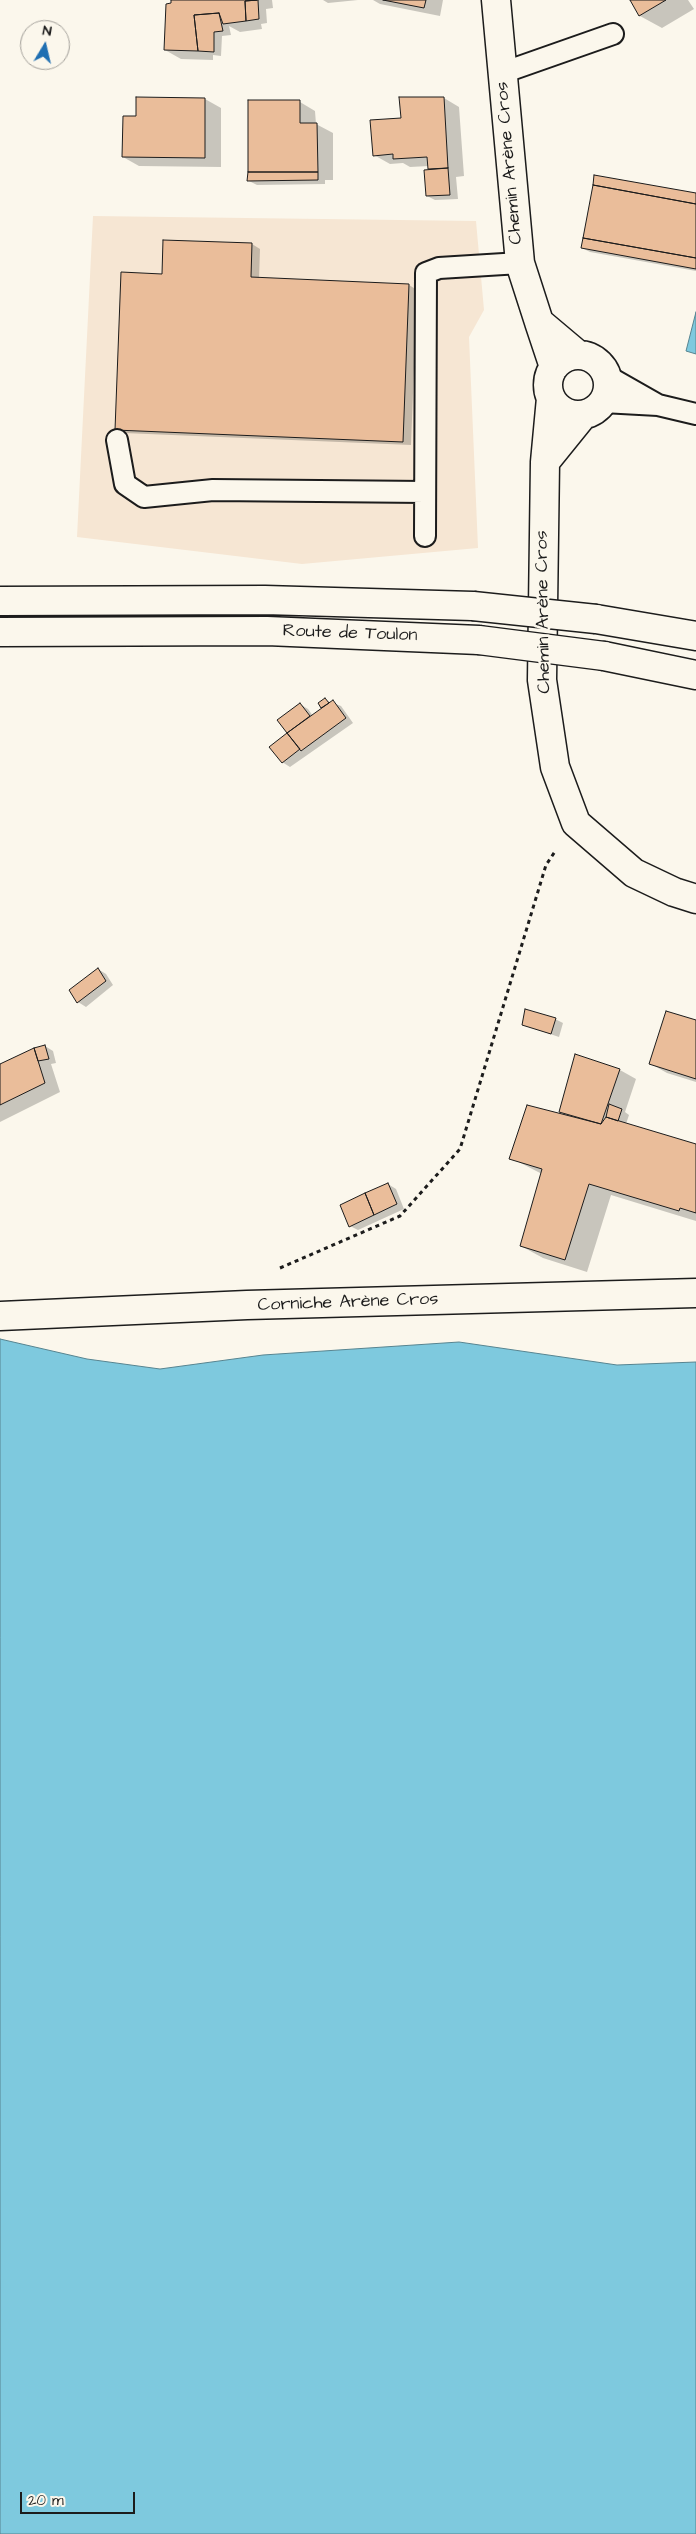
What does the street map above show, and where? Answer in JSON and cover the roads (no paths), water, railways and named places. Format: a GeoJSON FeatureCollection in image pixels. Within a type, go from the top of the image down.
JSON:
{"type":"FeatureCollection","features":[{"type":"Feature","properties":{"kind":"street","name":"Chemin Arène Cros"},"geometry":{"type":"LineString","coordinates":[[496,0],[520,263],[554,367]]}},
{"type":"Feature","properties":{"kind":"street"},"geometry":{"type":"LineString","coordinates":[[539,322],[578,354],[590,357],[601,365],[597,398],[545,462]]}},
{"type":"Feature","properties":{"kind":"street"},"geometry":{"type":"LineString","coordinates":[[578,354],[564,358],[554,367],[548,387],[551,398],[559,408],[570,413],[597,398]]}},
{"type":"Feature","properties":{"kind":"street","name":"Chemin Arène Cros"},"geometry":{"type":"LineString","coordinates":[[551,398],[545,462],[542,680],[555,767],[576,823],[634,873],[696,899]]}},
{"type":"Feature","properties":{"kind":"street","name":"Route de Toulon"},"geometry":{"type":"LineString","coordinates":[[0,601],[265,600],[473,606],[596,619],[696,636]]}},
{"type":"Feature","properties":{"kind":"street","name":"Route de Toulon"},"geometry":{"type":"LineString","coordinates":[[0,632],[267,631],[479,640],[604,656],[696,675]]}},
{"type":"Feature","properties":{"kind":"street","name":"Corniche Arène Cros"},"geometry":{"type":"LineString","coordinates":[[0,1316],[247,1305],[696,1293]]}},
{"type":"Feature","properties":{"kind":"lane"},"geometry":{"type":"LineString","coordinates":[[502,73],[613,34]]}},
{"type":"Feature","properties":{"kind":"lane"},"geometry":{"type":"LineString","coordinates":[[425,536],[426,274],[439,268],[520,263]]}},
{"type":"Feature","properties":{"kind":"lane"},"geometry":{"type":"LineString","coordinates":[[597,398],[658,405],[696,414]]}},
{"type":"Feature","properties":{"kind":"lane"},"geometry":{"type":"LineString","coordinates":[[117,440],[125,484],[144,497],[213,490],[425,492]]}},
{"type":"Feature","properties":{"kind":"water"},"geometry":{"type":"Polygon","coordinates":[[[696,312],[696,354],[686,351],[696,312]]]}},
{"type":"Feature","properties":{"kind":"water"},"geometry":{"type":"Polygon","coordinates":[[[0,1339],[87,1359],[160,1369],[263,1355],[459,1342],[617,1365],[696,1362],[696,2534],[0,2534],[0,1339]]]}}]}
